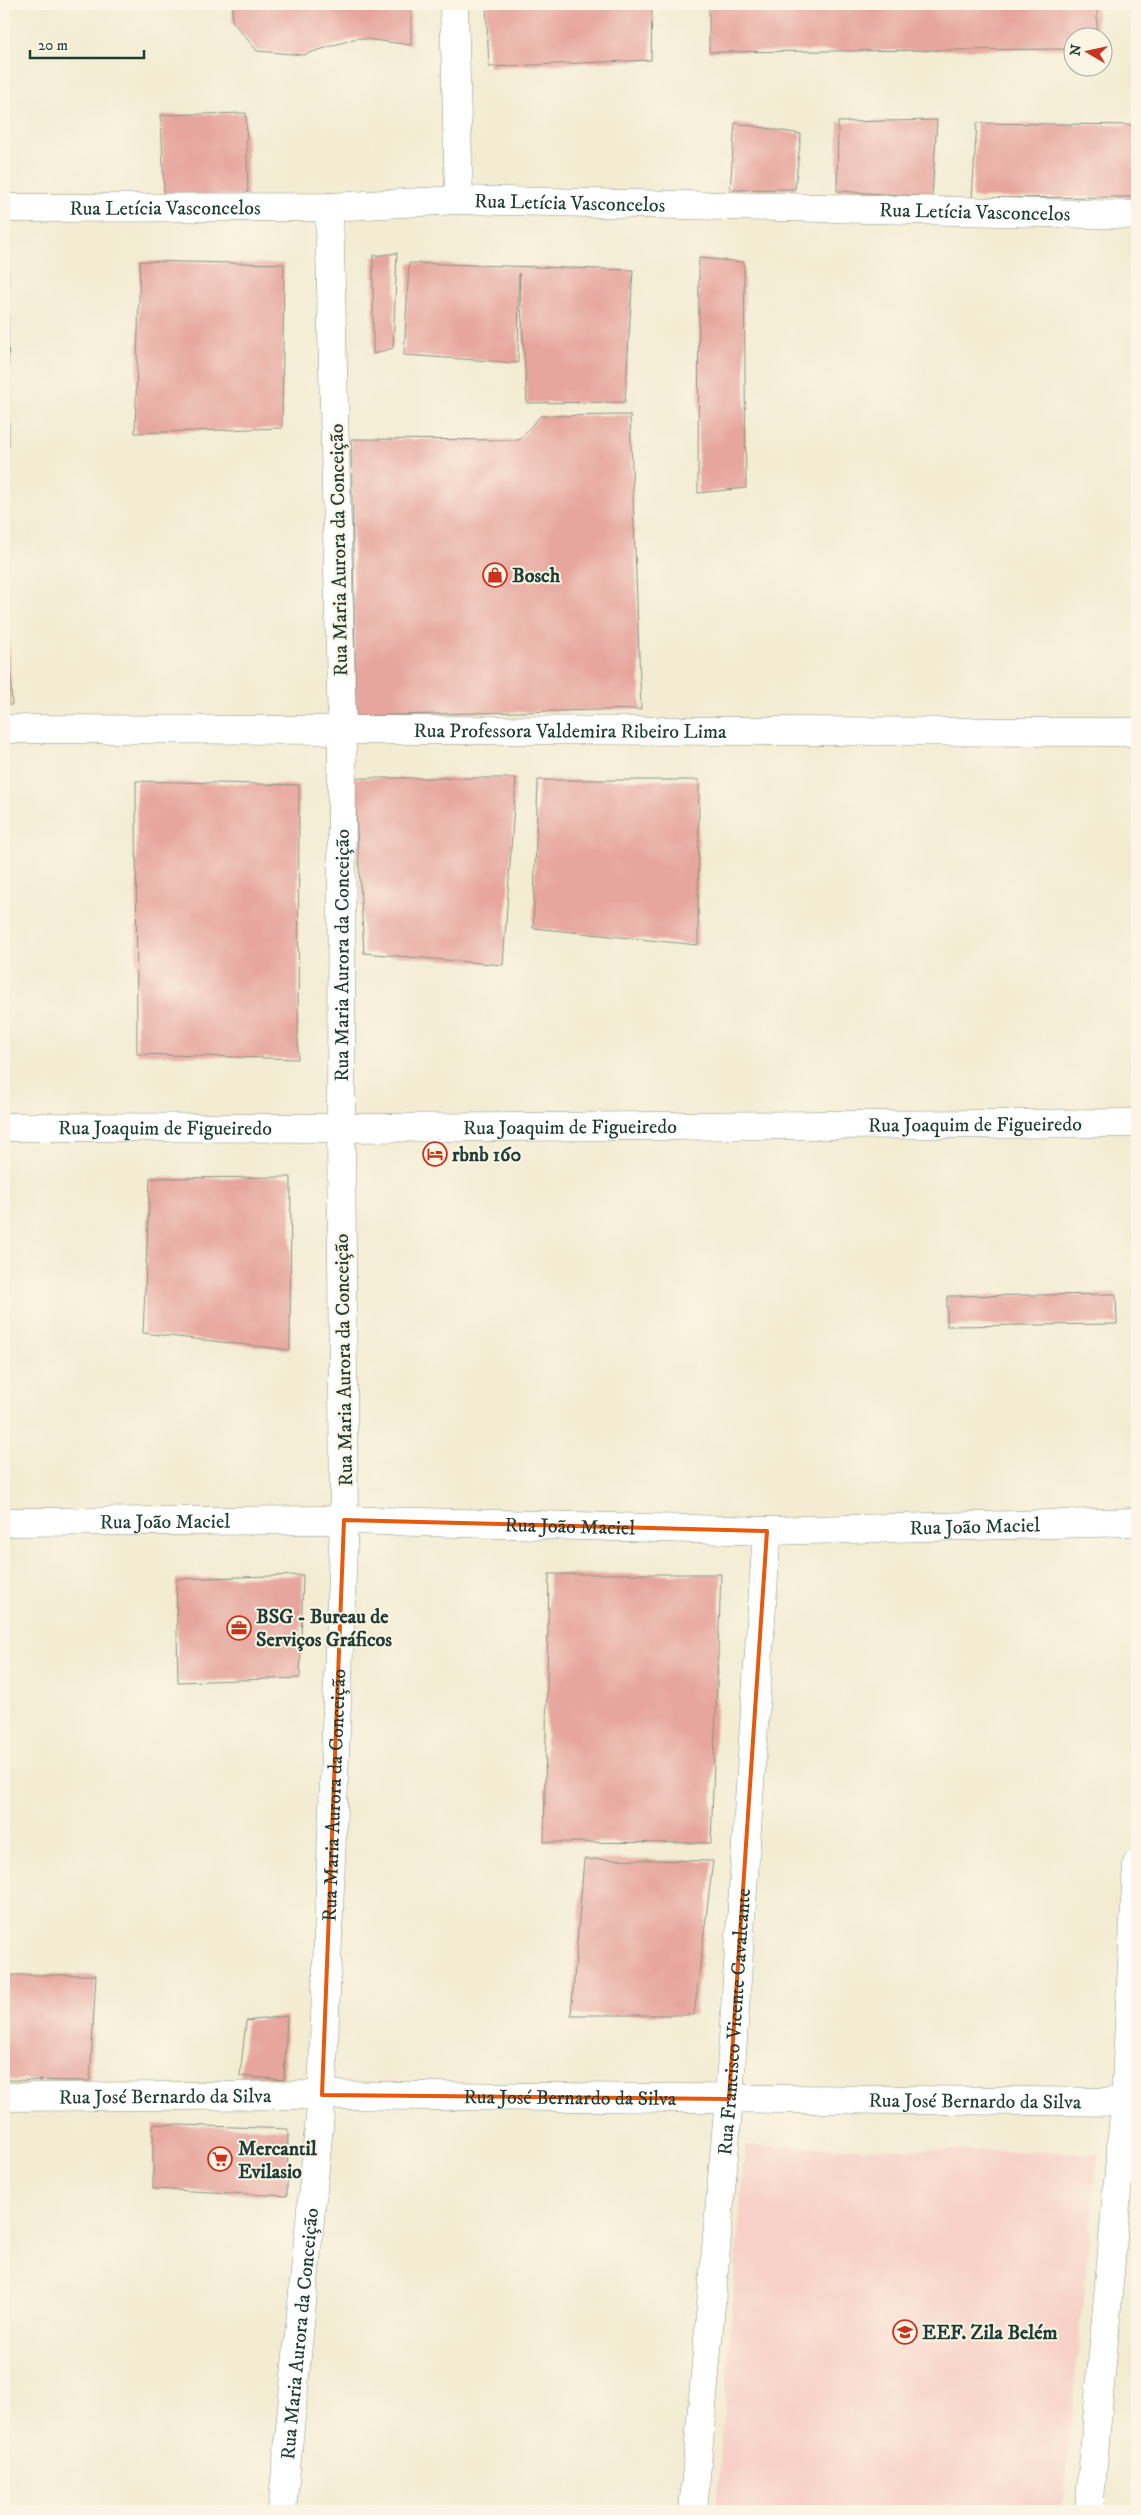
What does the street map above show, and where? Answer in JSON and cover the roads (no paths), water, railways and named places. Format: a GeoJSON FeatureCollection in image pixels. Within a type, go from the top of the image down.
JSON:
{"type":"FeatureCollection","features":[{"type":"Feature","properties":{"kind":"street"},"geometry":{"type":"LineString","coordinates":[[454,4],[459,200]]}},
{"type":"Feature","properties":{"kind":"street","name":"Rua Letícia Vasconcelos"},"geometry":{"type":"LineString","coordinates":[[4,208],[329,207],[459,200],[1137,215]]}},
{"type":"Feature","properties":{"kind":"street","name":"Rua Maria Aurora da Conceição"},"geometry":{"type":"LineString","coordinates":[[282,2511],[322,2095],[344,1520],[341,1128],[342,730],[329,207]]}},
{"type":"Feature","properties":{"kind":"street","name":"Rua Professora Valdemira Ribeiro Lima"},"geometry":{"type":"LineString","coordinates":[[4,729],[1137,732]]}},
{"type":"Feature","properties":{"kind":"street","name":"Rua Joaquim de Figueiredo"},"geometry":{"type":"LineString","coordinates":[[4,1127],[341,1128],[1137,1123]]}},
{"type":"Feature","properties":{"kind":"street","name":"Rua João Maciel"},"geometry":{"type":"LineString","coordinates":[[4,1522],[344,1520],[767,1531],[1137,1522]]}},
{"type":"Feature","properties":{"kind":"street","name":"Rua Francisco Vicente Cavalcante"},"geometry":{"type":"LineString","coordinates":[[693,2511],[729,2099],[767,1531]]}},
{"type":"Feature","properties":{"kind":"street"},"geometry":{"type":"LineString","coordinates":[[1089,2511],[1131,2102],[1137,1864]]}},
{"type":"Feature","properties":{"kind":"street","name":"Rua José Bernardo da Silva"},"geometry":{"type":"LineString","coordinates":[[4,2096],[322,2095],[1131,2102]]}},
{"type":"Feature","properties":{"kind":"place","name":"Bosch"},"geometry":{"type":"Point","coordinates":[495,575]}},
{"type":"Feature","properties":{"kind":"place","name":"rbnb 160"},"geometry":{"type":"Point","coordinates":[435,1154]}},
{"type":"Feature","properties":{"kind":"place","name":"BSG - Bureau de Serviços Gráficos"},"geometry":{"type":"Point","coordinates":[239,1628]}},
{"type":"Feature","properties":{"kind":"place","name":"Mercantil Evilasio"},"geometry":{"type":"Point","coordinates":[220,2159]}},
{"type":"Feature","properties":{"kind":"place","name":"EEF. Zila Belém"},"geometry":{"type":"Point","coordinates":[905,2332]}}]}
